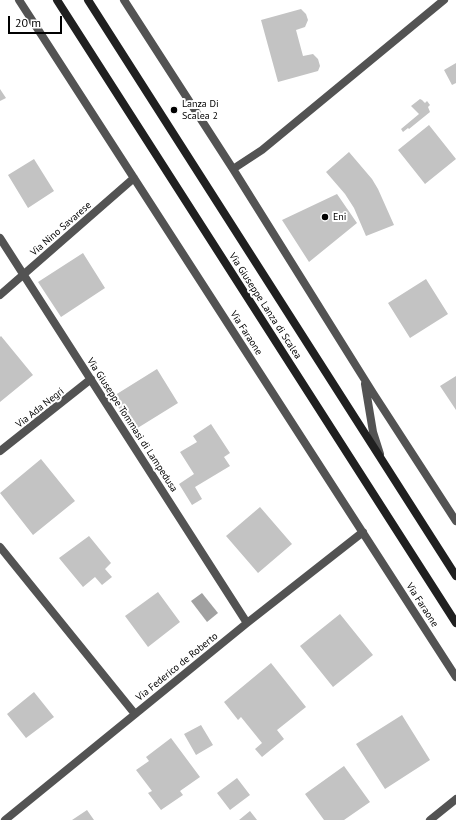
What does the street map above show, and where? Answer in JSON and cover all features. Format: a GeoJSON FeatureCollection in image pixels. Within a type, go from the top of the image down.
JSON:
{"type":"FeatureCollection","features":[{"type":"Feature","properties":{"kind":"street","name":"Via Faraone"},"geometry":{"type":"LineString","coordinates":[[19,0],[456,677]]}},
{"type":"Feature","properties":{"kind":"street","name":"Via Giuseppe Lanza di Scalea"},"geometry":{"type":"LineString","coordinates":[[57,0],[456,623]]}},
{"type":"Feature","properties":{"kind":"street","name":"Via Giuseppe Lanza di Scalea"},"geometry":{"type":"LineString","coordinates":[[88,0],[456,576]]}},
{"type":"Feature","properties":{"kind":"street"},"geometry":{"type":"LineString","coordinates":[[124,0],[456,521]]}},
{"type":"Feature","properties":{"kind":"street"},"geometry":{"type":"LineString","coordinates":[[233,169],[262,150],[444,0]]}},
{"type":"Feature","properties":{"kind":"street","name":"Via Nino Savarese"},"geometry":{"type":"LineString","coordinates":[[0,294],[24,275],[134,178]]}},
{"type":"Feature","properties":{"kind":"street","name":"Via Giuseppe Tommasi di Lampedusa"},"geometry":{"type":"LineString","coordinates":[[0,238],[246,623]]}},
{"type":"Feature","properties":{"kind":"street"},"geometry":{"type":"LineString","coordinates":[[359,370],[366,387],[373,432],[384,464]]}},
{"type":"Feature","properties":{"kind":"street","name":"Via Ada Negri"},"geometry":{"type":"LineString","coordinates":[[0,451],[91,379]]}},
{"type":"Feature","properties":{"kind":"street","name":"Via Federico de Roberto"},"geometry":{"type":"LineString","coordinates":[[5,820],[246,623],[363,532]]}},
{"type":"Feature","properties":{"kind":"street"},"geometry":{"type":"LineString","coordinates":[[0,548],[135,714]]}},
{"type":"Feature","properties":{"kind":"street"},"geometry":{"type":"LineString","coordinates":[[430,820],[456,800]]}},
{"type":"Feature","properties":{"kind":"shaded area"},"geometry":{"type":"Polygon","coordinates":[[[202,593],[218,613],[207,622],[191,601],[202,593]]]}},
{"type":"Feature","properties":{"kind":"building"},"geometry":{"type":"Polygon","coordinates":[[[301,9],[306,14],[308,20],[305,27],[296,30],[303,56],[313,54],[318,59],[320,66],[318,71],[278,82],[261,20],[301,9]]]}},
{"type":"Feature","properties":{"kind":"building"},"geometry":{"type":"Polygon","coordinates":[[[456,63],[456,83],[452,85],[444,70],[456,63]]]}},
{"type":"Feature","properties":{"kind":"building"},"geometry":{"type":"Polygon","coordinates":[[[0,89],[6,98],[0,101],[0,89]]]}},
{"type":"Feature","properties":{"kind":"building"},"geometry":{"type":"Polygon","coordinates":[[[420,99],[425,103],[427,101],[430,105],[428,107],[430,112],[403,132],[401,129],[419,114],[411,106],[420,99]]]}},
{"type":"Feature","properties":{"kind":"building"},"geometry":{"type":"Polygon","coordinates":[[[429,125],[456,159],[425,184],[398,150],[429,125]]]}},
{"type":"Feature","properties":{"kind":"building"},"geometry":{"type":"Polygon","coordinates":[[[349,152],[372,179],[394,225],[366,236],[354,208],[345,194],[326,172],[349,152]]]}},
{"type":"Feature","properties":{"kind":"building"},"geometry":{"type":"Polygon","coordinates":[[[34,159],[54,191],[28,208],[8,175],[34,159]]]}},
{"type":"Feature","properties":{"kind":"building"},"geometry":{"type":"Polygon","coordinates":[[[337,194],[357,223],[309,262],[282,220],[337,194]]]}},
{"type":"Feature","properties":{"kind":"building"},"geometry":{"type":"Polygon","coordinates":[[[83,253],[105,288],[61,317],[38,282],[83,253]]]}},
{"type":"Feature","properties":{"kind":"building"},"geometry":{"type":"Polygon","coordinates":[[[426,279],[448,314],[410,338],[388,303],[426,279]]]}},
{"type":"Feature","properties":{"kind":"building"},"geometry":{"type":"Polygon","coordinates":[[[1,336],[33,375],[0,402],[0,337],[1,336]]]}},
{"type":"Feature","properties":{"kind":"building"},"geometry":{"type":"Polygon","coordinates":[[[157,369],[178,403],[136,429],[132,423],[129,425],[112,397],[157,369]]]}},
{"type":"Feature","properties":{"kind":"building"},"geometry":{"type":"Polygon","coordinates":[[[456,376],[456,410],[440,386],[456,376]]]}},
{"type":"Feature","properties":{"kind":"building"},"geometry":{"type":"Polygon","coordinates":[[[211,424],[230,453],[224,457],[230,466],[195,487],[202,499],[192,505],[179,484],[194,474],[180,452],[197,442],[193,436],[211,424]]]}},
{"type":"Feature","properties":{"kind":"building"},"geometry":{"type":"Polygon","coordinates":[[[41,459],[75,501],[33,535],[0,493],[41,459]]]}},
{"type":"Feature","properties":{"kind":"building"},"geometry":{"type":"Polygon","coordinates":[[[260,507],[292,544],[258,573],[226,536],[260,507]]]}},
{"type":"Feature","properties":{"kind":"building"},"geometry":{"type":"Polygon","coordinates":[[[89,536],[111,563],[105,569],[112,577],[102,585],[95,577],[83,587],[59,558],[89,536]]]}},
{"type":"Feature","properties":{"kind":"building"},"geometry":{"type":"Polygon","coordinates":[[[158,592],[180,622],[148,647],[125,616],[158,592]]]}},
{"type":"Feature","properties":{"kind":"building"},"geometry":{"type":"Polygon","coordinates":[[[340,614],[373,655],[333,687],[300,646],[340,614]]]}},
{"type":"Feature","properties":{"kind":"building"},"geometry":{"type":"Polygon","coordinates":[[[271,663],[306,707],[277,730],[284,739],[262,757],[255,749],[262,743],[241,717],[238,720],[224,702],[271,663]]]}},
{"type":"Feature","properties":{"kind":"building"},"geometry":{"type":"Polygon","coordinates":[[[34,692],[54,717],[26,738],[7,714],[34,692]]]}},
{"type":"Feature","properties":{"kind":"building"},"geometry":{"type":"Polygon","coordinates":[[[402,715],[430,760],[385,789],[356,744],[402,715]]]}},
{"type":"Feature","properties":{"kind":"building"},"geometry":{"type":"Polygon","coordinates":[[[201,725],[213,745],[196,755],[184,734],[201,725]]]}},
{"type":"Feature","properties":{"kind":"building"},"geometry":{"type":"Polygon","coordinates":[[[171,738],[200,777],[180,791],[183,795],[161,810],[148,793],[152,791],[136,770],[149,761],[146,757],[171,738]]]}},
{"type":"Feature","properties":{"kind":"building"},"geometry":{"type":"Polygon","coordinates":[[[344,766],[370,802],[344,820],[324,820],[305,794],[344,766]]]}},
{"type":"Feature","properties":{"kind":"building"},"geometry":{"type":"Polygon","coordinates":[[[237,778],[250,795],[230,810],[217,793],[237,778]]]}},
{"type":"Feature","properties":{"kind":"building"},"geometry":{"type":"Polygon","coordinates":[[[87,810],[94,820],[72,820],[87,810]]]}},
{"type":"Feature","properties":{"kind":"building"},"geometry":{"type":"Polygon","coordinates":[[[250,811],[257,820],[239,820],[250,811]]]}},
{"type":"Feature","properties":{"kind":"place","name":"Lanza Di Scalea 2"},"geometry":{"type":"Point","coordinates":[174,110]}},
{"type":"Feature","properties":{"kind":"place","name":"Eni"},"geometry":{"type":"Point","coordinates":[325,217]}}]}
